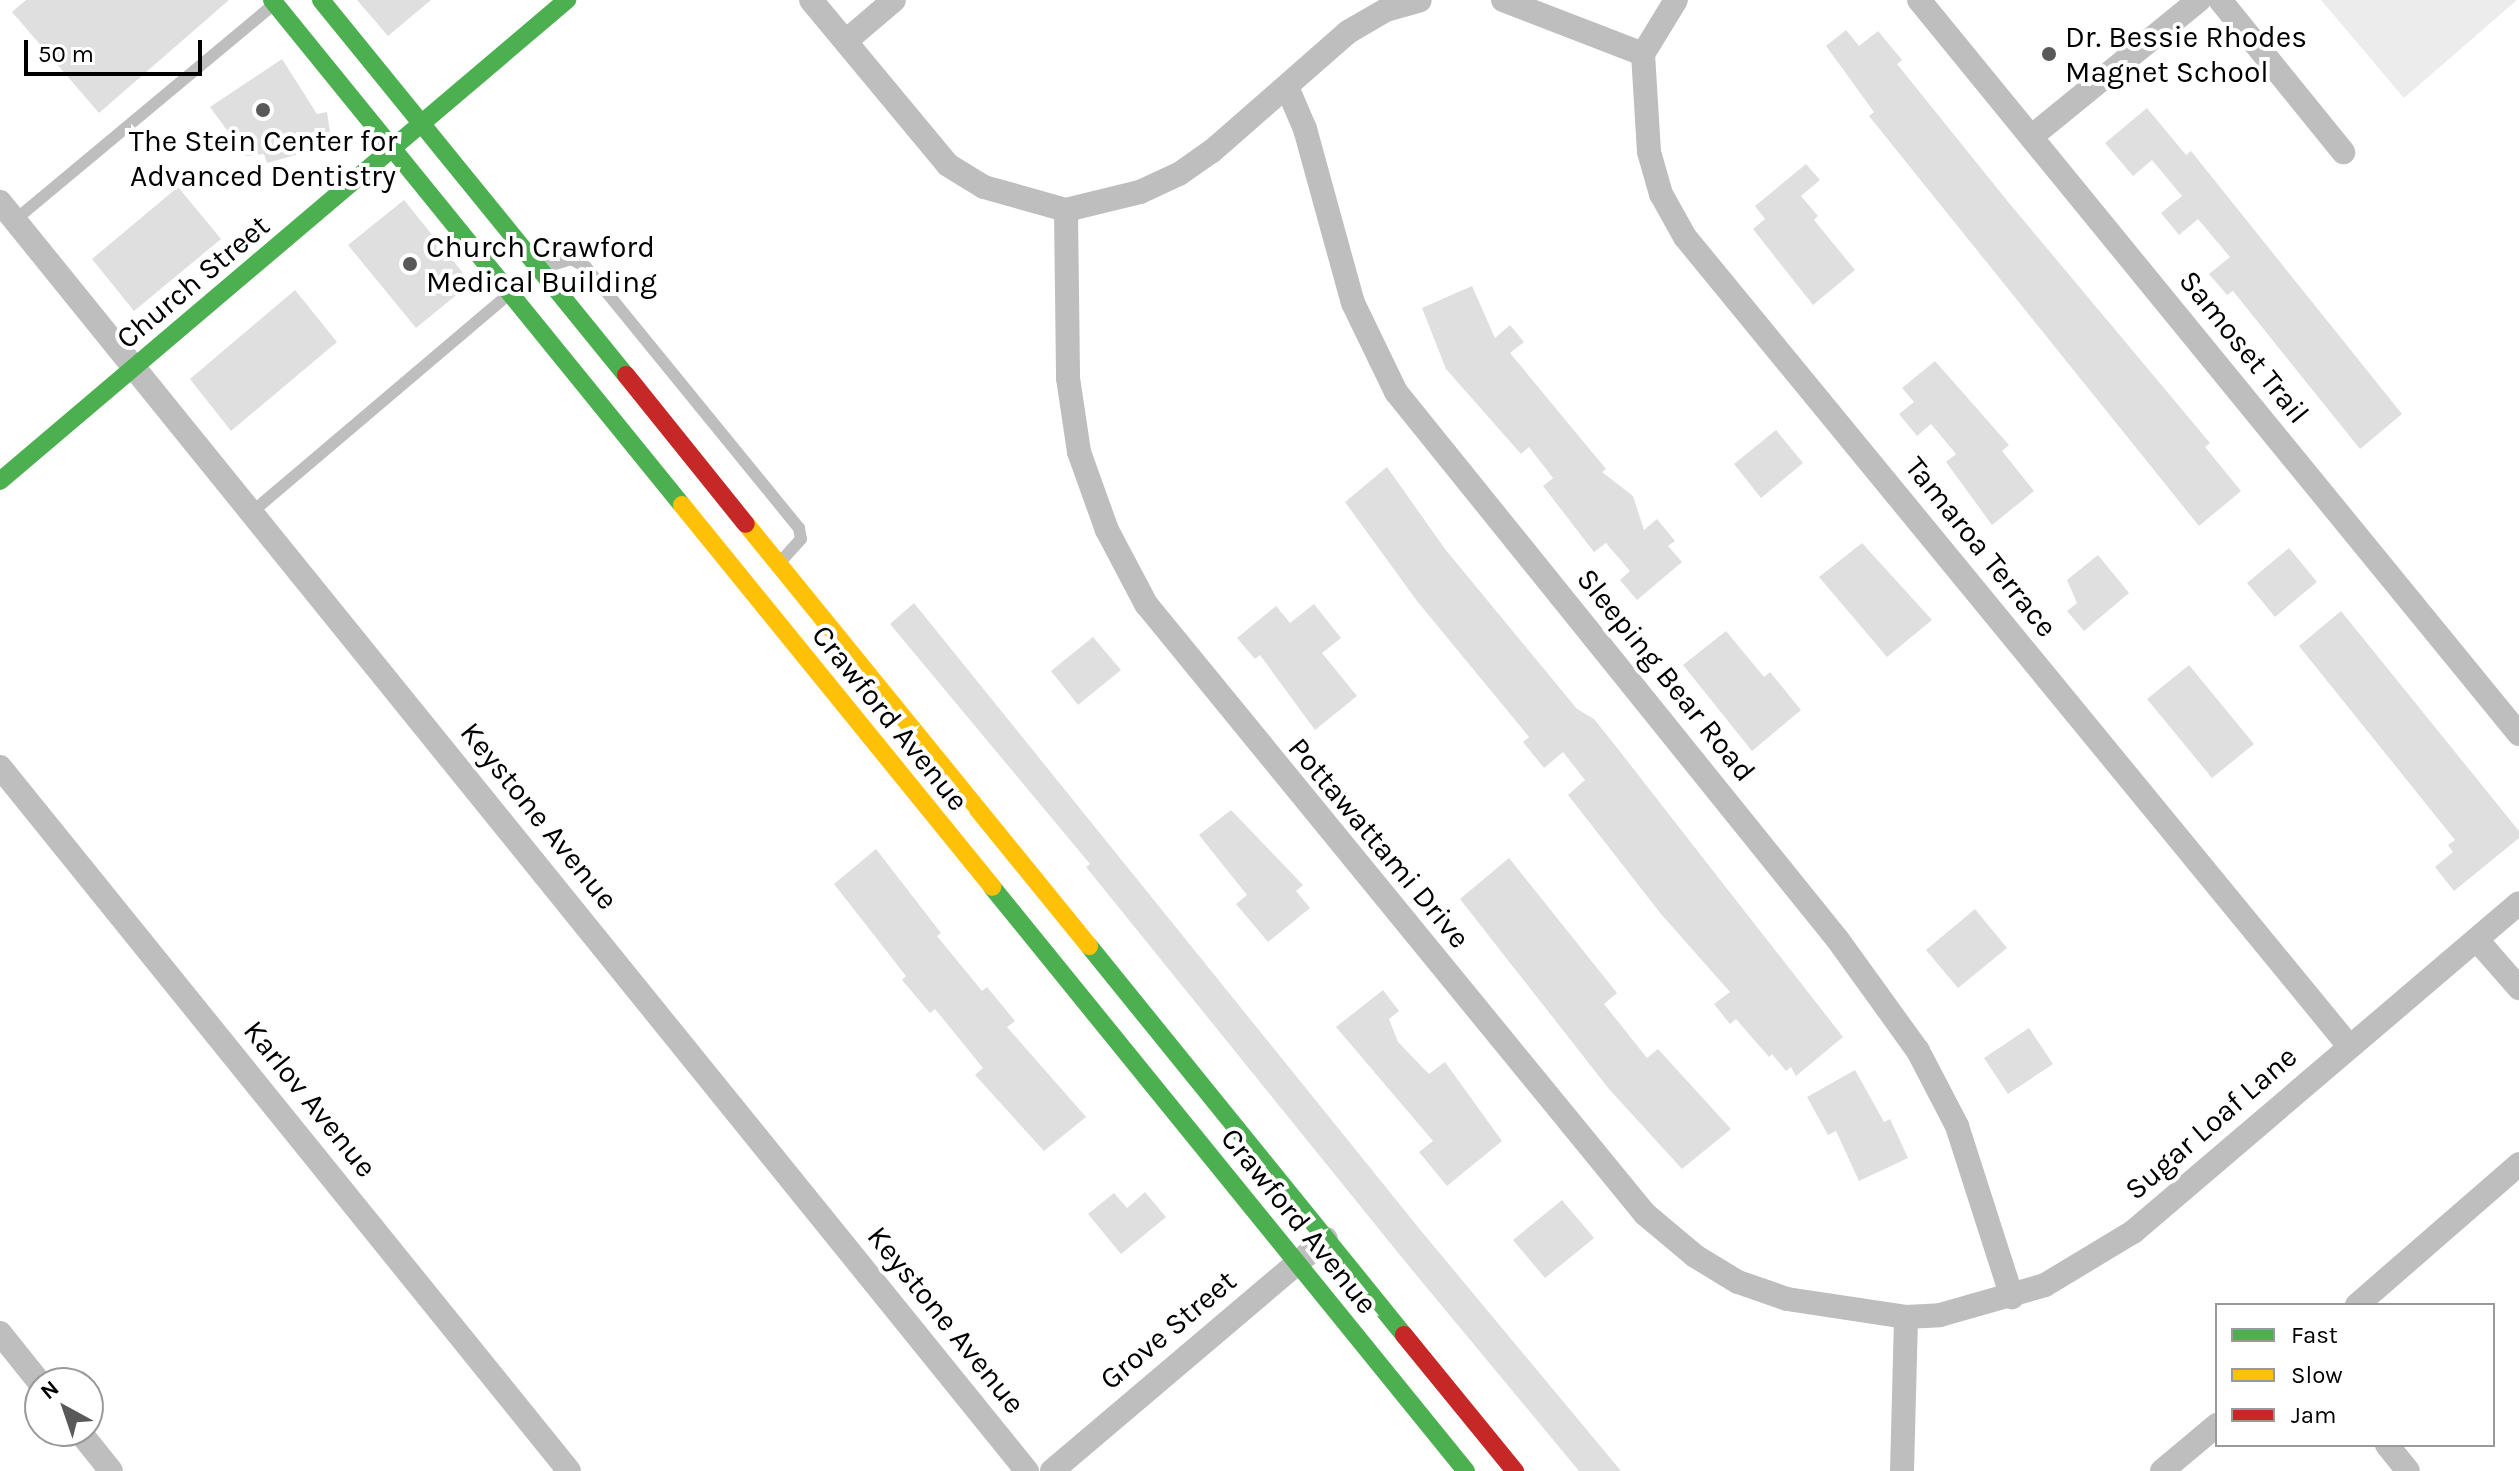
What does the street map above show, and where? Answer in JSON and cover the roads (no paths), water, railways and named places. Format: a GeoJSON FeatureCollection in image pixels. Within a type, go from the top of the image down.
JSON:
{"type":"FeatureCollection","features":[{"type":"Feature","properties":{"kind":"main road","name":"Crawford Avenue"},"geometry":{"type":"LineString","coordinates":[[321,0],[1515,1471]]}},
{"type":"Feature","properties":{"kind":"main road","name":"Church Street"},"geometry":{"type":"LineString","coordinates":[[0,481],[423,126],[567,0]]}},
{"type":"Feature","properties":{"kind":"main road","name":"Crawford Avenue"},"geometry":{"type":"LineString","coordinates":[[273,2],[1466,1471]]}},
{"type":"Feature","properties":{"kind":"street"},"geometry":{"type":"LineString","coordinates":[[811,0],[948,165],[984,187],[1066,210],[1140,192],[1179,174],[1287,87],[1348,32],[1386,10],[1420,0]]}},
{"type":"Feature","properties":{"kind":"street"},"geometry":{"type":"LineString","coordinates":[[846,41],[894,0]]}},
{"type":"Feature","properties":{"kind":"street"},"geometry":{"type":"LineString","coordinates":[[1503,0],[1643,54],[1676,0]]}},
{"type":"Feature","properties":{"kind":"street","name":"Samoset Trail"},"geometry":{"type":"LineString","coordinates":[[1919,0],[2519,734]]}},
{"type":"Feature","properties":{"kind":"street"},"geometry":{"type":"LineString","coordinates":[[2031,137],[2199,0]]}},
{"type":"Feature","properties":{"kind":"street"},"geometry":{"type":"LineString","coordinates":[[2220,0],[2343,152]]}},
{"type":"Feature","properties":{"kind":"street","name":"Tamaroa Terrace"},"geometry":{"type":"LineString","coordinates":[[1643,54],[1649,152],[1661,194],[1685,237],[2349,1046]]}},
{"type":"Feature","properties":{"kind":"street","name":"Sleeping Bear Road"},"geometry":{"type":"LineString","coordinates":[[1287,87],[1305,129],[1353,303],[1396,392],[1838,940],[1918,1051],[1957,1126],[2012,1297]]}},
{"type":"Feature","properties":{"kind":"street","name":"Pottawattami Drive"},"geometry":{"type":"LineString","coordinates":[[1066,210],[1068,378],[1079,452],[1107,530],[1154,615],[1645,1214],[1695,1256],[1738,1282],[1787,1299],[1906,1317]]}},
{"type":"Feature","properties":{"kind":"street","name":"Keystone Avenue"},"geometry":{"type":"LineString","coordinates":[[8,211],[1027,1471]]}},
{"type":"Feature","properties":{"kind":"street"},"geometry":{"type":"LineString","coordinates":[[847,709],[877,685]]}},
{"type":"Feature","properties":{"kind":"street","name":"Karlov Avenue"},"geometry":{"type":"LineString","coordinates":[[0,767],[569,1471]]}},
{"type":"Feature","properties":{"kind":"street","name":"Sugar Loaf Lane"},"geometry":{"type":"LineString","coordinates":[[1906,1317],[2012,1297],[2107,1252],[2519,903]]}},
{"type":"Feature","properties":{"kind":"street"},"geometry":{"type":"LineString","coordinates":[[2477,940],[2519,988]]}},
{"type":"Feature","properties":{"kind":"street"},"geometry":{"type":"LineString","coordinates":[[2359,1303],[2519,1164]]}},
{"type":"Feature","properties":{"kind":"street","name":"Grove Street"},"geometry":{"type":"LineString","coordinates":[[1052,1471],[1326,1239]]}},
{"type":"Feature","properties":{"kind":"street"},"geometry":{"type":"LineString","coordinates":[[1902,1471],[1906,1317]]}},
{"type":"Feature","properties":{"kind":"street"},"geometry":{"type":"LineString","coordinates":[[0,1333],[27,1367]]}},
{"type":"Feature","properties":{"kind":"street"},"geometry":{"type":"LineString","coordinates":[[2162,1471],[2215,1427]]}},
{"type":"Feature","properties":{"kind":"street"},"geometry":{"type":"LineString","coordinates":[[92,1447],[111,1471]]}},
{"type":"Feature","properties":{"kind":"street"},"geometry":{"type":"LineString","coordinates":[[2389,1447],[2408,1471]]}},
{"type":"Feature","properties":{"kind":"lane"},"geometry":{"type":"LineString","coordinates":[[8,211],[273,2]]}},
{"type":"Feature","properties":{"kind":"lane"},"geometry":{"type":"LineString","coordinates":[[539,269],[571,259],[586,267],[789,516],[801,539],[778,563]]}},
{"type":"Feature","properties":{"kind":"lane"},"geometry":{"type":"LineString","coordinates":[[252,512],[509,294]]}},
{"type":"Feature","properties":{"kind":"place","name":"Dr. Bessie Rhodes Magnet School"},"geometry":{"type":"Point","coordinates":[2049,54]}},
{"type":"Feature","properties":{"kind":"place","name":"The Stein Center for Advanced Dentistry"},"geometry":{"type":"Point","coordinates":[263,110]}},
{"type":"Feature","properties":{"kind":"place","name":"Church Crawford Medical Building"},"geometry":{"type":"Point","coordinates":[410,264]}}]}
